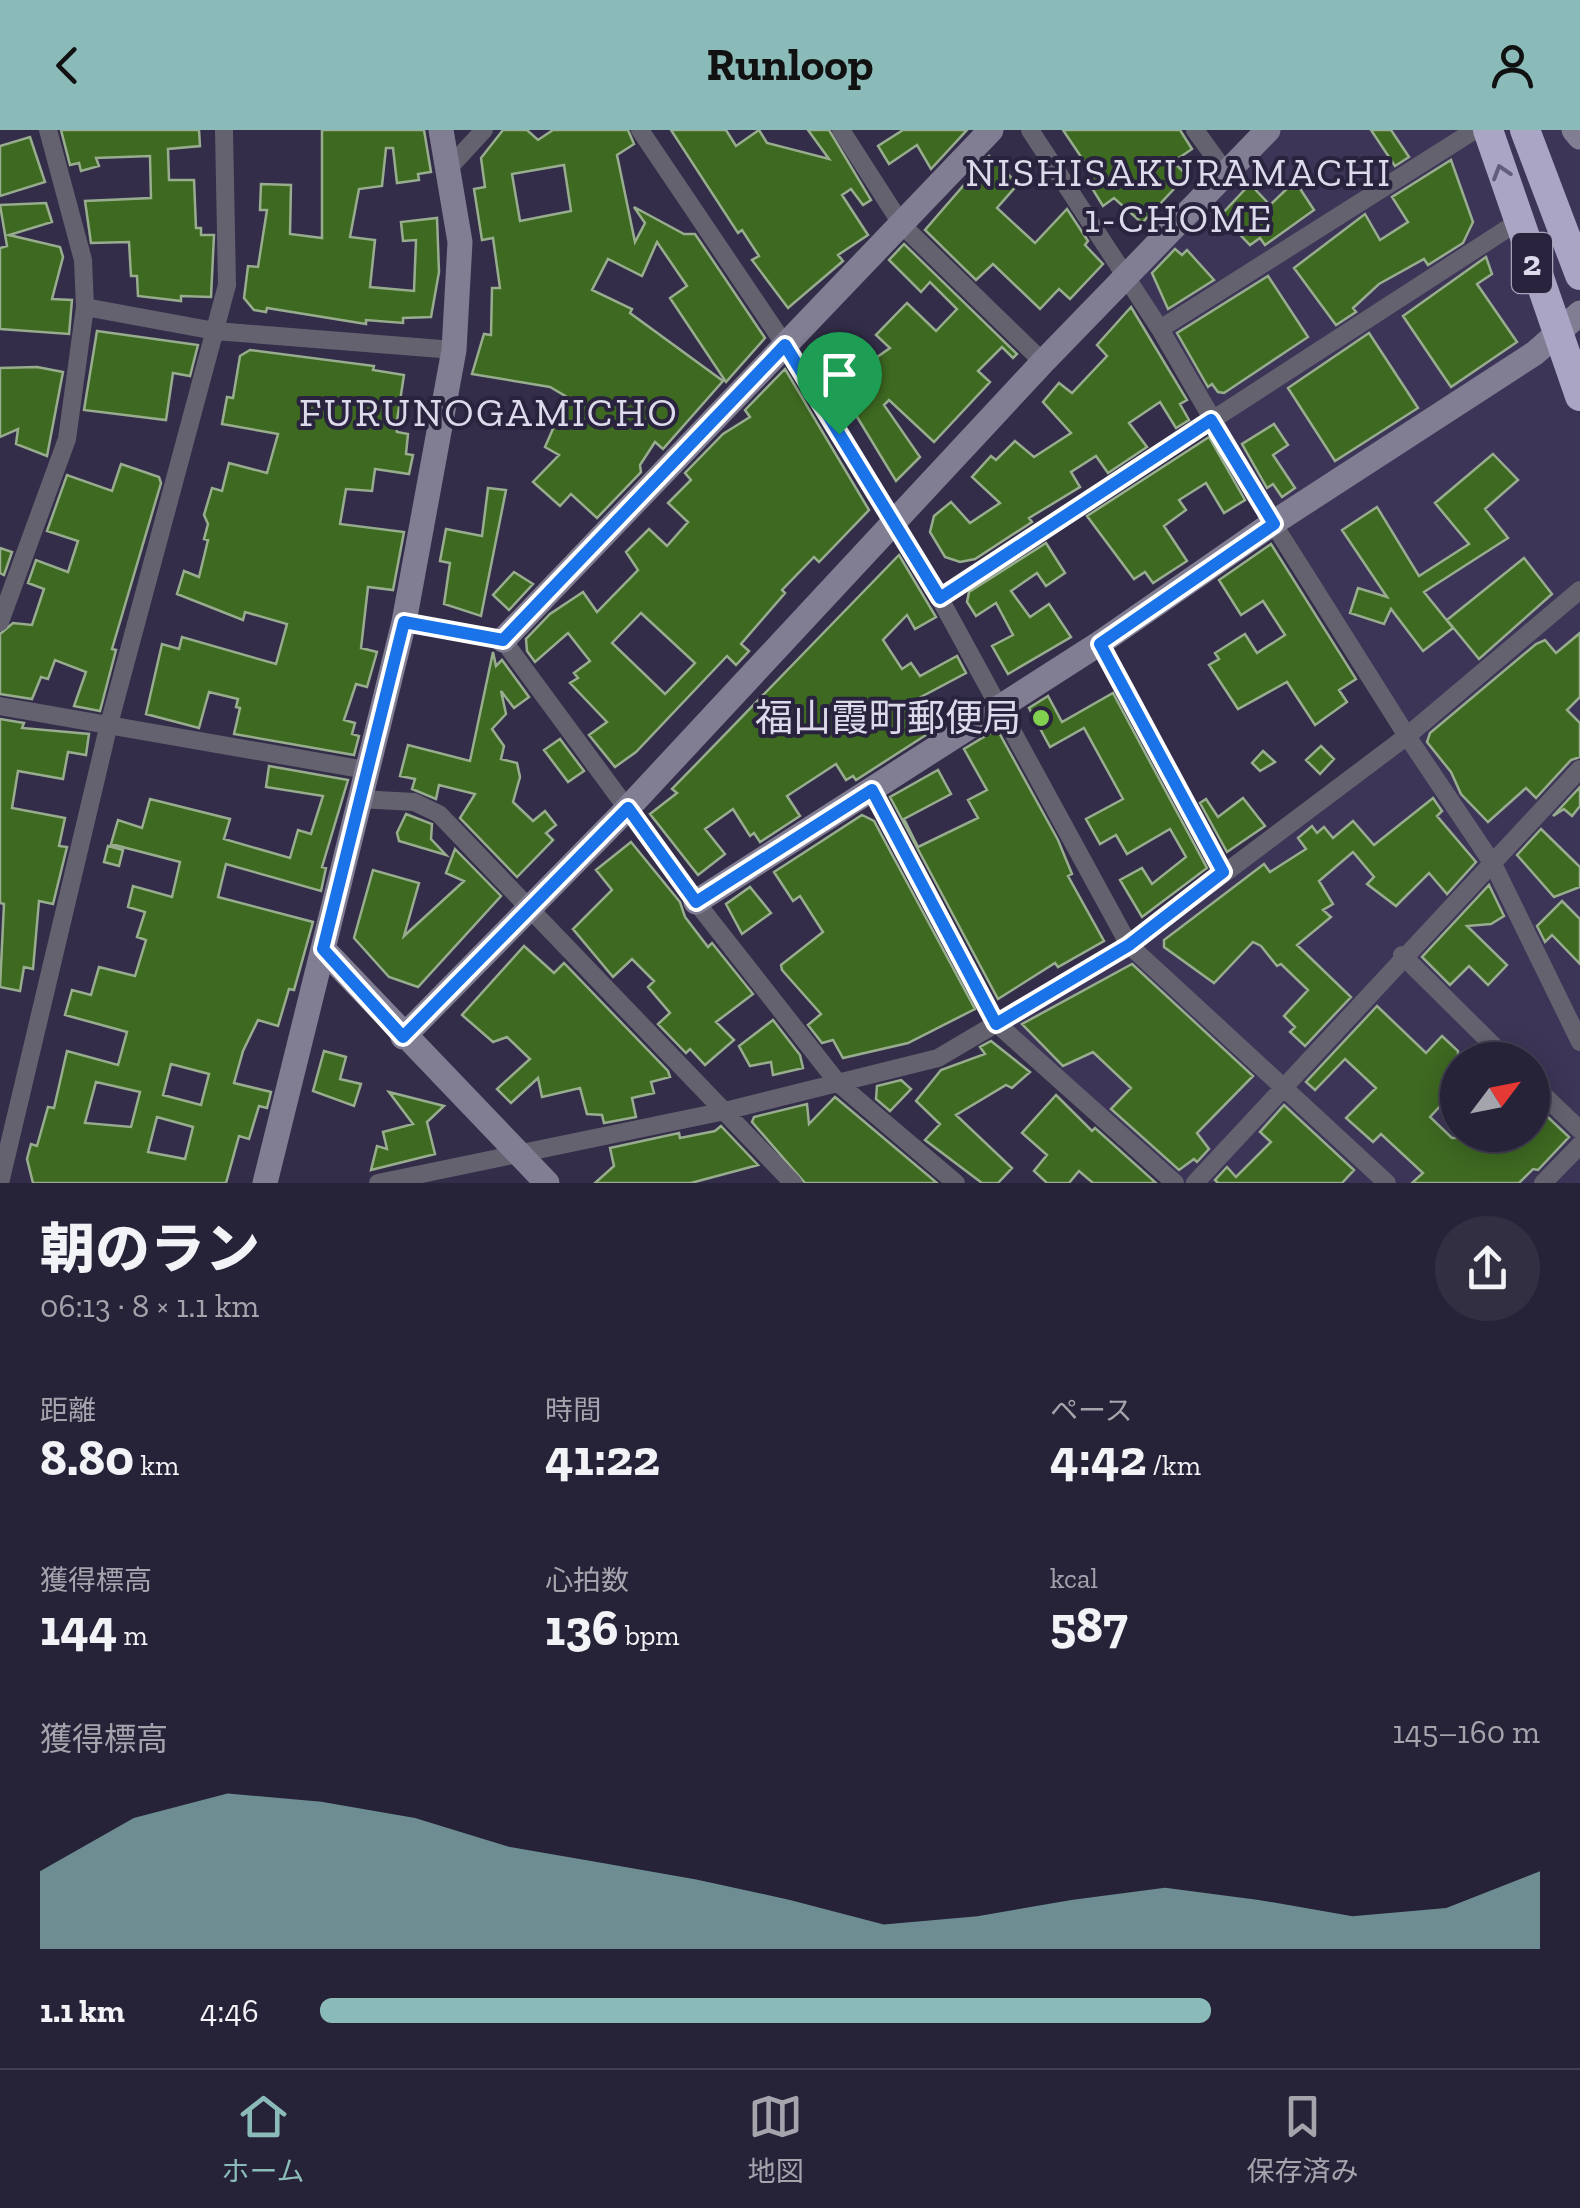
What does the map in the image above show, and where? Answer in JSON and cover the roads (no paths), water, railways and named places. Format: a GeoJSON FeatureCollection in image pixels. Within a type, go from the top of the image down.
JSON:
{"type":"FeatureCollection","features":[{"type":"Feature","properties":{"kind":"highway","name":"2"},"geometry":{"type":"LineString","coordinates":[[1488,130],[1516,223],[1569,323],[1580,396]]}},
{"type":"Feature","properties":{"kind":"highway","name":"2"},"geometry":{"type":"LineString","coordinates":[[1526,130],[1580,275]]}},
{"type":"Feature","properties":{"kind":"street"},"geometry":{"type":"LineString","coordinates":[[0,622],[67,440],[85,307],[84,260],[48,130]]}},
{"type":"Feature","properties":{"kind":"street"},"geometry":{"type":"LineString","coordinates":[[0,1183],[108,728],[227,285],[224,130]]}},
{"type":"Feature","properties":{"kind":"street"},"geometry":{"type":"LineString","coordinates":[[264,1183],[404,622],[454,350],[460,242],[441,130]]}},
{"type":"Feature","properties":{"kind":"street"},"geometry":{"type":"LineString","coordinates":[[448,169],[484,130]]}},
{"type":"Feature","properties":{"kind":"street"},"geometry":{"type":"LineString","coordinates":[[640,130],[785,345],[940,598],[1129,945],[1387,1183]]}},
{"type":"Feature","properties":{"kind":"street"},"geometry":{"type":"LineString","coordinates":[[841,130],[902,225],[1042,362]]}},
{"type":"Feature","properties":{"kind":"street"},"geometry":{"type":"LineString","coordinates":[[503,640],[991,130]]}},
{"type":"Feature","properties":{"kind":"street"},"geometry":{"type":"LineString","coordinates":[[1030,130],[1160,330],[1274,524],[1407,736],[1493,864],[1580,1042]]}},
{"type":"Feature","properties":{"kind":"street"},"geometry":{"type":"LineString","coordinates":[[1195,130],[1226,173]]}},
{"type":"Feature","properties":{"kind":"street"},"geometry":{"type":"LineString","coordinates":[[403,1037],[628,808],[1042,362],[1268,130]]}},
{"type":"Feature","properties":{"kind":"street"},"geometry":{"type":"LineString","coordinates":[[1160,330],[1475,130]]}},
{"type":"Feature","properties":{"kind":"street"},"geometry":{"type":"LineString","coordinates":[[1574,130],[1580,137]]}},
{"type":"Feature","properties":{"kind":"street"},"geometry":{"type":"LineString","coordinates":[[940,598],[1516,223]]}},
{"type":"Feature","properties":{"kind":"street"},"geometry":{"type":"LineString","coordinates":[[85,307],[215,331],[454,350]]}},
{"type":"Feature","properties":{"kind":"street"},"geometry":{"type":"LineString","coordinates":[[696,902],[1100,644],[1535,353],[1569,323]]}},
{"type":"Feature","properties":{"kind":"street"},"geometry":{"type":"LineString","coordinates":[[378,1183],[726,1111],[938,1058],[1129,945],[1407,736],[1580,590]]}},
{"type":"Feature","properties":{"kind":"street"},"geometry":{"type":"LineString","coordinates":[[404,622],[503,640],[696,902],[838,1082],[956,1183]]}},
{"type":"Feature","properties":{"kind":"street"},"geometry":{"type":"LineString","coordinates":[[1100,644],[1223,872]]}},
{"type":"Feature","properties":{"kind":"street"},"geometry":{"type":"LineString","coordinates":[[0,706],[108,728],[366,770]]}},
{"type":"Feature","properties":{"kind":"street"},"geometry":{"type":"LineString","coordinates":[[1195,1183],[1402,955],[1580,769]]}},
{"type":"Feature","properties":{"kind":"street"},"geometry":{"type":"LineString","coordinates":[[872,790],[996,1024],[1175,1183]]}},
{"type":"Feature","properties":{"kind":"street"},"geometry":{"type":"LineString","coordinates":[[359,799],[414,802],[439,814],[792,1183]]}},
{"type":"Feature","properties":{"kind":"street"},"geometry":{"type":"LineString","coordinates":[[323,949],[403,1037],[548,1183]]}},
{"type":"Feature","properties":{"kind":"street"},"geometry":{"type":"LineString","coordinates":[[1402,955],[1490,1042]]}},
{"type":"Feature","properties":{"kind":"street"},"geometry":{"type":"LineString","coordinates":[[1550,1101],[1580,1130]]}},
{"type":"Feature","properties":{"kind":"street"},"geometry":{"type":"LineString","coordinates":[[1543,1183],[1580,1145]]}},
{"type":"Feature","properties":{"kind":"place","name":"福山霞町郵便局"},"geometry":{"type":"Point","coordinates":[1041,718]}},
{"type":"Feature","properties":{"kind":"district","name":"NISHISAKURAMACHI 1-CHOME"},"geometry":{"type":"Point","coordinates":[1179,195]}},
{"type":"Feature","properties":{"kind":"district","name":"FURUNOGAMICHO"},"geometry":{"type":"Point","coordinates":[489,412]}}]}
